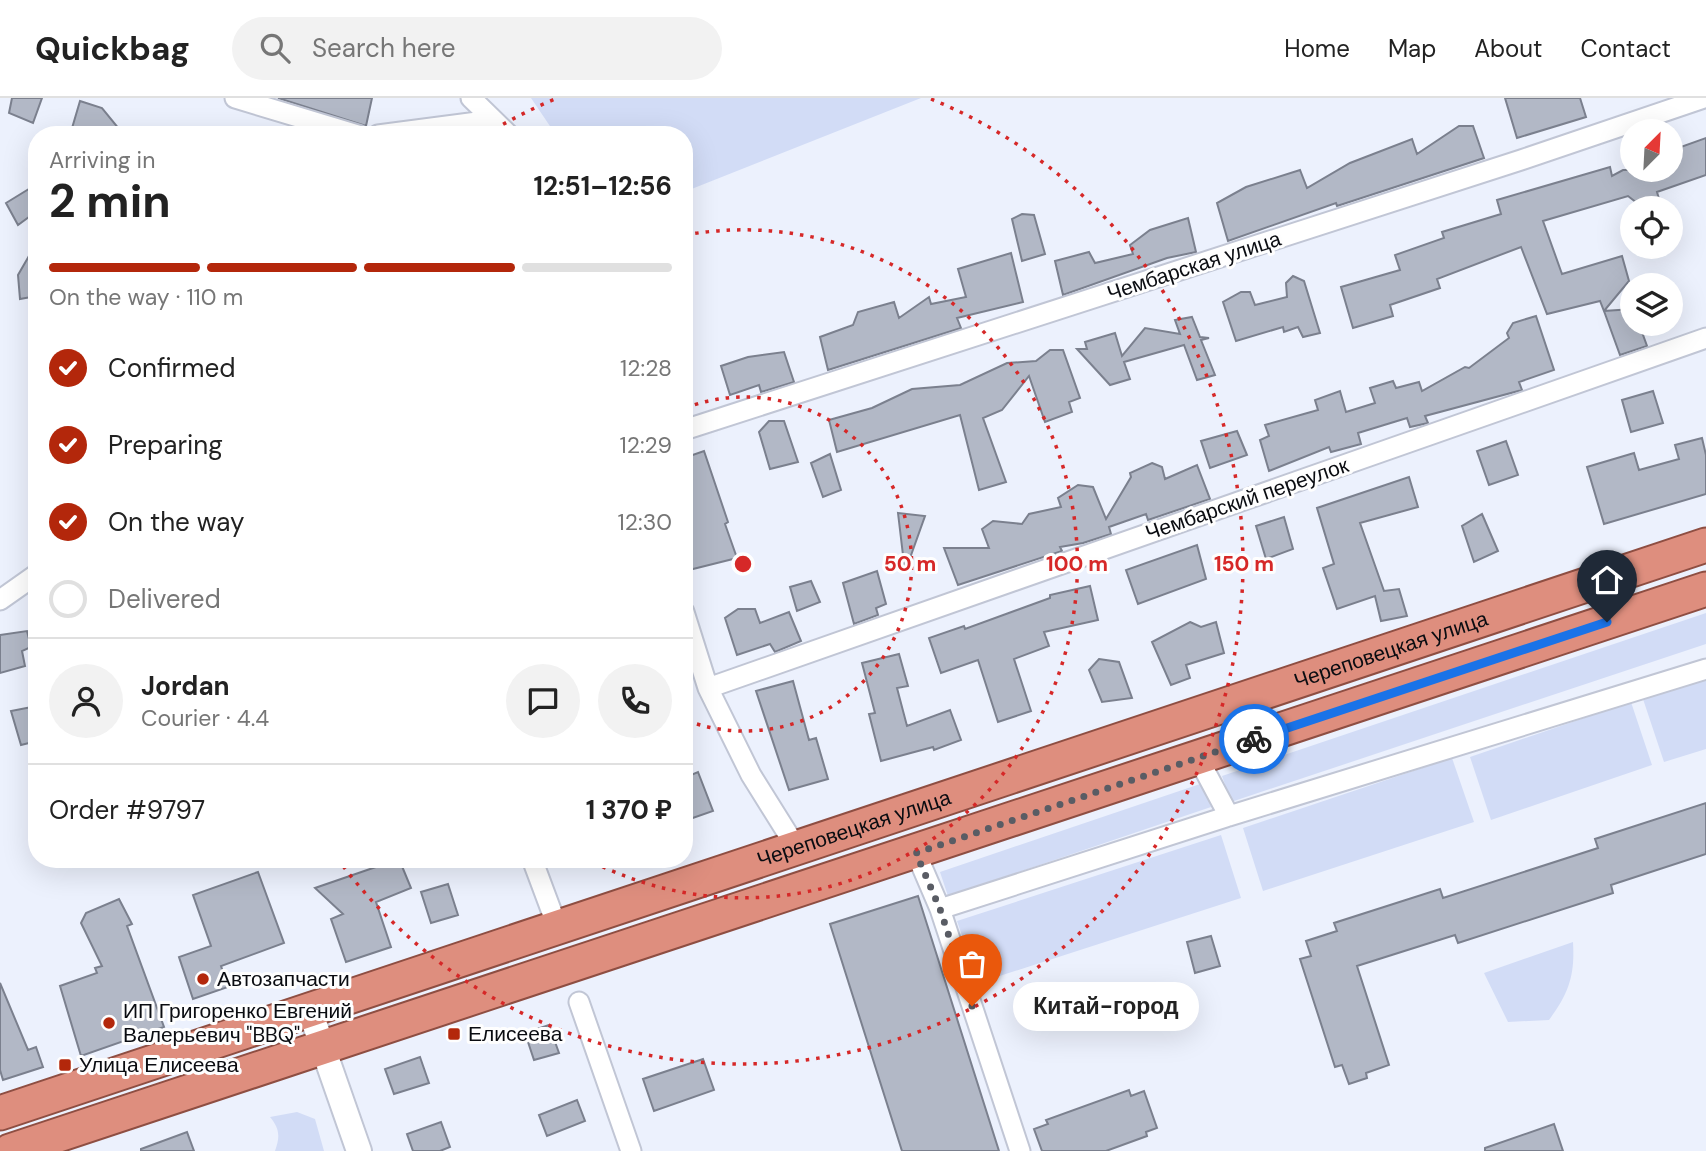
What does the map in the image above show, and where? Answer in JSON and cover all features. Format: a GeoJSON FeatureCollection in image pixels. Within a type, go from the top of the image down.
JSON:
{"type":"FeatureCollection","features":[{"type":"Feature","properties":{"kind":"highway","name":"Череповецкая улица"},"geometry":{"type":"LineString","coordinates":[[0,1113],[1706,545]]}},
{"type":"Feature","properties":{"kind":"highway","name":"Череповецкая улица"},"geometry":{"type":"LineString","coordinates":[[10,1151],[322,1045],[916,853],[1706,589]]}},
{"type":"Feature","properties":{"kind":"street"},"geometry":{"type":"LineString","coordinates":[[235,98],[328,126]]}},
{"type":"Feature","properties":{"kind":"street"},"geometry":{"type":"LineString","coordinates":[[471,98],[499,126]]}},
{"type":"Feature","properties":{"kind":"street","name":"Чембарская улица"},"geometry":{"type":"LineString","coordinates":[[693,427],[1521,160],[1703,98]]}},
{"type":"Feature","properties":{"kind":"street"},"geometry":{"type":"LineString","coordinates":[[447,126],[493,120]]}},
{"type":"Feature","properties":{"kind":"street","name":"Чембарский переулок"},"geometry":{"type":"LineString","coordinates":[[708,688],[1706,338]]}},
{"type":"Feature","properties":{"kind":"street"},"geometry":{"type":"LineString","coordinates":[[0,600],[28,580]]}},
{"type":"Feature","properties":{"kind":"street"},"geometry":{"type":"LineString","coordinates":[[693,640],[708,688],[751,775],[796,847]]}},
{"type":"Feature","properties":{"kind":"street"},"geometry":{"type":"LineString","coordinates":[[940,909],[1229,816],[1706,669]]}},
{"type":"Feature","properties":{"kind":"street"},"geometry":{"type":"LineString","coordinates":[[1198,758],[1229,816]]}},
{"type":"Feature","properties":{"kind":"street"},"geometry":{"type":"LineString","coordinates":[[916,853],[940,909],[1020,1151]]}},
{"type":"Feature","properties":{"kind":"street"},"geometry":{"type":"LineString","coordinates":[[535,868],[557,926]]}},
{"type":"Feature","properties":{"kind":"street"},"geometry":{"type":"LineString","coordinates":[[579,1002],[631,1151]]}},
{"type":"Feature","properties":{"kind":"street"},"geometry":{"type":"LineString","coordinates":[[309,1008],[359,1151]]}},
{"type":"Feature","properties":{"kind":"shaded area"},"geometry":{"type":"Polygon","coordinates":[[[531,98],[921,98],[693,188],[693,126],[550,126],[531,98]]]}},
{"type":"Feature","properties":{"kind":"shaded area"},"geometry":{"type":"Polygon","coordinates":[[[1706,613],[1706,644],[1231,802],[1222,776],[1706,613]]]}},
{"type":"Feature","properties":{"kind":"shaded area"},"geometry":{"type":"Polygon","coordinates":[[[1706,678],[1706,749],[1664,762],[1643,699],[1706,678]]]}},
{"type":"Feature","properties":{"kind":"shaded area"},"geometry":{"type":"Polygon","coordinates":[[[1631,702],[1652,765],[1491,820],[1470,757],[1631,702]]]}},
{"type":"Feature","properties":{"kind":"shaded area"},"geometry":{"type":"Polygon","coordinates":[[[1452,758],[1474,822],[1263,891],[1243,828],[1452,758]]]}},
{"type":"Feature","properties":{"kind":"shaded area"},"geometry":{"type":"Polygon","coordinates":[[[1203,783],[1211,807],[948,896],[940,872],[1203,783]]]}},
{"type":"Feature","properties":{"kind":"shaded area"},"geometry":{"type":"Polygon","coordinates":[[[1221,835],[1241,898],[978,983],[957,921],[1221,835]]]}},
{"type":"Feature","properties":{"kind":"shaded area"},"geometry":{"type":"Polygon","coordinates":[[[1573,942],[1572,974],[1561,1001],[1549,1020],[1508,1022],[1484,973],[1573,942]]]}},
{"type":"Feature","properties":{"kind":"shaded area"},"geometry":{"type":"Polygon","coordinates":[[[297,1112],[315,1119],[324,1151],[275,1151],[278,1133],[270,1117],[297,1112]]]}},
{"type":"Feature","properties":{"kind":"building"},"geometry":{"type":"Polygon","coordinates":[[[12,98],[42,98],[33,123],[9,113],[12,98]]]}},
{"type":"Feature","properties":{"kind":"building"},"geometry":{"type":"Polygon","coordinates":[[[278,98],[372,98],[366,126],[278,98]]]}},
{"type":"Feature","properties":{"kind":"building"},"geometry":{"type":"Polygon","coordinates":[[[1505,98],[1580,98],[1586,117],[1517,138],[1505,98]]]}},
{"type":"Feature","properties":{"kind":"building"},"geometry":{"type":"Polygon","coordinates":[[[80,101],[102,108],[117,126],[73,126],[80,101]]]}},
{"type":"Feature","properties":{"kind":"building"},"geometry":{"type":"Polygon","coordinates":[[[1459,126],[1473,126],[1484,158],[1337,206],[1336,203],[1228,241],[1217,203],[1246,187],[1300,170],[1307,188],[1350,163],[1412,139],[1417,154],[1459,126]]]}},
{"type":"Feature","properties":{"kind":"building"},"geometry":{"type":"Polygon","coordinates":[[[1706,138],[1706,175],[1657,192],[1658,196],[1620,196],[1620,198],[1543,221],[1562,274],[1620,257],[1623,259],[1627,273],[1620,273],[1620,292],[1604,311],[1600,301],[1547,314],[1521,247],[1437,279],[1440,288],[1390,305],[1393,316],[1353,328],[1341,287],[1400,270],[1395,255],[1444,238],[1442,232],[1501,214],[1497,200],[1610,167],[1612,176],[1620,172],[1620,182],[1684,182],[1684,146],[1706,138]]]}},
{"type":"Feature","properties":{"kind":"building"},"geometry":{"type":"Polygon","coordinates":[[[28,190],[28,218],[18,225],[6,203],[28,190]]]}},
{"type":"Feature","properties":{"kind":"building"},"geometry":{"type":"Polygon","coordinates":[[[1022,214],[1034,215],[1045,254],[1022,261],[1012,219],[1022,214]]]}},
{"type":"Feature","properties":{"kind":"building"},"geometry":{"type":"Polygon","coordinates":[[[1188,218],[1196,252],[1167,258],[1063,295],[1055,261],[1089,252],[1095,263],[1133,254],[1130,245],[1150,230],[1188,218]]]}},
{"type":"Feature","properties":{"kind":"building"},"geometry":{"type":"Polygon","coordinates":[[[1011,253],[1023,302],[957,318],[961,328],[828,370],[820,337],[853,325],[858,312],[894,302],[899,318],[929,297],[931,304],[966,297],[958,269],[1011,253]]]}},
{"type":"Feature","properties":{"kind":"building"},"geometry":{"type":"Polygon","coordinates":[[[28,258],[28,298],[20,299],[18,275],[28,258]]]}},
{"type":"Feature","properties":{"kind":"building"},"geometry":{"type":"Polygon","coordinates":[[[1293,276],[1304,281],[1320,333],[1303,337],[1298,327],[1284,332],[1283,327],[1236,341],[1223,302],[1241,292],[1250,292],[1255,305],[1287,297],[1286,283],[1293,276]]]}},
{"type":"Feature","properties":{"kind":"building"},"geometry":{"type":"Polygon","coordinates":[[[1620,310],[1620,336],[1643,336],[1647,346],[1620,355],[1604,311],[1620,310]]]}},
{"type":"Feature","properties":{"kind":"building"},"geometry":{"type":"Polygon","coordinates":[[[1536,316],[1554,370],[1519,382],[1522,390],[1425,416],[1428,423],[1410,427],[1407,418],[1358,433],[1361,444],[1331,452],[1329,447],[1269,471],[1260,440],[1269,436],[1265,425],[1318,410],[1315,400],[1340,391],[1346,412],[1375,403],[1370,388],[1393,381],[1396,388],[1419,382],[1422,391],[1465,367],[1469,368],[1509,338],[1507,333],[1513,323],[1536,316]]]}},
{"type":"Feature","properties":{"kind":"building"},"geometry":{"type":"Polygon","coordinates":[[[1192,317],[1200,337],[1209,338],[1201,340],[1215,375],[1197,380],[1184,345],[1124,362],[1130,379],[1110,385],[1077,349],[1087,349],[1085,342],[1115,333],[1122,356],[1145,328],[1180,334],[1175,320],[1192,317]]]}},
{"type":"Feature","properties":{"kind":"building"},"geometry":{"type":"Polygon","coordinates":[[[1050,350],[1063,350],[1080,398],[1069,402],[1072,412],[1045,422],[1029,376],[1002,410],[983,418],[1006,482],[979,490],[960,415],[837,452],[829,420],[872,408],[912,389],[960,385],[1007,363],[1036,361],[1050,350]]]}},
{"type":"Feature","properties":{"kind":"building"},"geometry":{"type":"Polygon","coordinates":[[[784,352],[794,382],[761,392],[759,385],[730,395],[721,366],[748,357],[784,352]]]}},
{"type":"Feature","properties":{"kind":"building"},"geometry":{"type":"Polygon","coordinates":[[[1653,391],[1663,423],[1631,432],[1622,400],[1653,391]]]}},
{"type":"Feature","properties":{"kind":"building"},"geometry":{"type":"Polygon","coordinates":[[[769,421],[784,421],[798,462],[770,469],[759,432],[769,421]]]}},
{"type":"Feature","properties":{"kind":"building"},"geometry":{"type":"Polygon","coordinates":[[[1237,431],[1247,455],[1210,468],[1201,441],[1237,431]]]}},
{"type":"Feature","properties":{"kind":"building"},"geometry":{"type":"Polygon","coordinates":[[[1702,438],[1706,455],[1706,494],[1604,524],[1587,467],[1634,453],[1639,470],[1679,459],[1675,445],[1702,438]]]}},
{"type":"Feature","properties":{"kind":"building"},"geometry":{"type":"Polygon","coordinates":[[[1506,441],[1518,475],[1489,485],[1477,451],[1506,441]]]}},
{"type":"Feature","properties":{"kind":"building"},"geometry":{"type":"Polygon","coordinates":[[[704,451],[737,558],[693,569],[693,455],[704,451]]]}},
{"type":"Feature","properties":{"kind":"building"},"geometry":{"type":"Polygon","coordinates":[[[830,454],[841,490],[823,497],[811,463],[830,454]]]}},
{"type":"Feature","properties":{"kind":"building"},"geometry":{"type":"Polygon","coordinates":[[[1152,463],[1162,467],[1165,479],[1197,465],[1210,499],[1148,520],[1146,514],[1109,527],[1111,534],[1060,547],[1062,551],[958,585],[944,548],[989,548],[982,529],[993,521],[1022,524],[1029,514],[1061,507],[1058,498],[1078,485],[1093,487],[1106,519],[1131,477],[1130,473],[1152,463]]]}},
{"type":"Feature","properties":{"kind":"building"},"geometry":{"type":"Polygon","coordinates":[[[1409,477],[1418,507],[1360,523],[1384,591],[1399,589],[1407,616],[1381,621],[1375,596],[1337,609],[1323,568],[1334,564],[1317,508],[1409,477]]]}},
{"type":"Feature","properties":{"kind":"building"},"geometry":{"type":"Polygon","coordinates":[[[898,513],[925,516],[905,572],[898,513]]]}},
{"type":"Feature","properties":{"kind":"building"},"geometry":{"type":"Polygon","coordinates":[[[1482,514],[1498,551],[1474,562],[1462,526],[1482,514]]]}},
{"type":"Feature","properties":{"kind":"building"},"geometry":{"type":"Polygon","coordinates":[[[1284,517],[1293,549],[1266,559],[1256,526],[1284,517]]]}},
{"type":"Feature","properties":{"kind":"building"},"geometry":{"type":"Polygon","coordinates":[[[1197,545],[1206,579],[1138,604],[1126,570],[1197,545]]]}},
{"type":"Feature","properties":{"kind":"building"},"geometry":{"type":"Polygon","coordinates":[[[877,571],[886,604],[876,608],[878,615],[854,624],[843,583],[877,571]]]}},
{"type":"Feature","properties":{"kind":"building"},"geometry":{"type":"Polygon","coordinates":[[[811,581],[820,602],[797,611],[790,587],[811,581]]]}},
{"type":"Feature","properties":{"kind":"building"},"geometry":{"type":"Polygon","coordinates":[[[1090,586],[1098,620],[1044,632],[1049,646],[1014,659],[1031,711],[998,722],[978,660],[941,673],[929,638],[964,626],[965,629],[1050,598],[1050,595],[1090,586]]]}},
{"type":"Feature","properties":{"kind":"building"},"geometry":{"type":"Polygon","coordinates":[[[738,609],[755,609],[760,623],[789,612],[801,641],[775,652],[770,644],[737,655],[725,618],[738,609]]]}},
{"type":"Feature","properties":{"kind":"building"},"geometry":{"type":"Polygon","coordinates":[[[1190,622],[1201,627],[1216,622],[1224,653],[1186,665],[1190,678],[1171,685],[1152,642],[1190,622]]]}},
{"type":"Feature","properties":{"kind":"building"},"geometry":{"type":"Polygon","coordinates":[[[27,631],[28,648],[22,651],[25,666],[0,673],[0,635],[27,631]]]}},
{"type":"Feature","properties":{"kind":"building"},"geometry":{"type":"Polygon","coordinates":[[[899,654],[908,686],[897,688],[907,726],[950,710],[961,740],[934,750],[933,747],[881,761],[869,714],[875,713],[862,663],[899,654]]]}},
{"type":"Feature","properties":{"kind":"building"},"geometry":{"type":"Polygon","coordinates":[[[1099,659],[1119,662],[1132,698],[1102,702],[1089,670],[1099,659]]]}},
{"type":"Feature","properties":{"kind":"building"},"geometry":{"type":"Polygon","coordinates":[[[793,681],[809,740],[816,738],[828,779],[789,790],[756,691],[793,681]]]}},
{"type":"Feature","properties":{"kind":"building"},"geometry":{"type":"Polygon","coordinates":[[[28,708],[28,743],[21,745],[11,711],[28,708]]]}},
{"type":"Feature","properties":{"kind":"building"},"geometry":{"type":"Polygon","coordinates":[[[698,772],[713,811],[693,818],[693,774],[698,772]]]}},
{"type":"Feature","properties":{"kind":"building"},"geometry":{"type":"Polygon","coordinates":[[[1706,803],[1706,854],[1611,885],[1613,893],[1458,943],[1455,935],[1357,966],[1389,1065],[1366,1073],[1367,1078],[1349,1084],[1342,1065],[1335,1067],[1300,959],[1311,956],[1306,941],[1337,931],[1334,923],[1440,889],[1443,898],[1598,848],[1595,839],[1706,803]]]}},
{"type":"Feature","properties":{"kind":"building"},"geometry":{"type":"Polygon","coordinates":[[[373,868],[403,868],[411,888],[376,902],[391,947],[346,962],[331,919],[343,914],[315,888],[373,868]]]}},
{"type":"Feature","properties":{"kind":"building"},"geometry":{"type":"Polygon","coordinates":[[[258,872],[284,943],[221,966],[228,987],[193,999],[179,957],[211,946],[193,895],[258,872]]]}},
{"type":"Feature","properties":{"kind":"building"},"geometry":{"type":"Polygon","coordinates":[[[448,884],[458,915],[431,923],[421,892],[448,884]]]}},
{"type":"Feature","properties":{"kind":"building"},"geometry":{"type":"Polygon","coordinates":[[[918,896],[999,1151],[902,1151],[830,924],[918,896]]]}},
{"type":"Feature","properties":{"kind":"building"},"geometry":{"type":"Polygon","coordinates":[[[119,899],[132,924],[127,926],[164,1027],[81,1056],[60,986],[97,973],[95,968],[102,966],[81,923],[86,913],[119,899]]]}},
{"type":"Feature","properties":{"kind":"building"},"geometry":{"type":"Polygon","coordinates":[[[1211,936],[1220,966],[1195,973],[1187,942],[1211,936]]]}},
{"type":"Feature","properties":{"kind":"building"},"geometry":{"type":"Polygon","coordinates":[[[0,983],[28,1050],[36,1047],[43,1067],[3,1080],[0,1070],[0,983]]]}},
{"type":"Feature","properties":{"kind":"building"},"geometry":{"type":"Polygon","coordinates":[[[549,1025],[559,1053],[534,1060],[525,1033],[549,1025]]]}},
{"type":"Feature","properties":{"kind":"building"},"geometry":{"type":"Polygon","coordinates":[[[420,1057],[429,1083],[394,1094],[385,1069],[420,1057]]]}},
{"type":"Feature","properties":{"kind":"building"},"geometry":{"type":"Polygon","coordinates":[[[703,1059],[714,1090],[654,1111],[643,1079],[703,1059]]]}},
{"type":"Feature","properties":{"kind":"building"},"geometry":{"type":"Polygon","coordinates":[[[1129,1090],[1131,1096],[1144,1091],[1157,1128],[1146,1132],[1147,1136],[1106,1151],[1042,1151],[1034,1129],[1048,1124],[1046,1120],[1129,1090]]]}},
{"type":"Feature","properties":{"kind":"building"},"geometry":{"type":"Polygon","coordinates":[[[577,1100],[585,1121],[547,1136],[539,1115],[577,1100]]]}},
{"type":"Feature","properties":{"kind":"building"},"geometry":{"type":"Polygon","coordinates":[[[441,1122],[450,1147],[440,1151],[413,1151],[407,1134],[441,1122]]]}},
{"type":"Feature","properties":{"kind":"building"},"geometry":{"type":"Polygon","coordinates":[[[1554,1124],[1563,1151],[1485,1151],[1485,1148],[1554,1124]]]}},
{"type":"Feature","properties":{"kind":"building"},"geometry":{"type":"Polygon","coordinates":[[[187,1132],[194,1151],[141,1151],[141,1149],[187,1132]]]}},
{"type":"Feature","properties":{"kind":"way so far"},"geometry":{"type":"LineString","coordinates":[[972,1006],[940,909],[916,853],[1254,739]]}},
{"type":"Feature","properties":{"kind":"place","name":"Автозапчасти"},"geometry":{"type":"Point","coordinates":[203,979]}},
{"type":"Feature","properties":{"kind":"place","name":"Китай-город"},"geometry":{"type":"Point","coordinates":[972,1006]}},
{"type":"Feature","properties":{"kind":"place","name":"ИП Григоренко Евгений Валерьевич \"BBQ\""},"geometry":{"type":"Point","coordinates":[109,1023]}},
{"type":"Feature","properties":{"kind":"place","name":"Елисеева"},"geometry":{"type":"Point","coordinates":[454,1034]}},
{"type":"Feature","properties":{"kind":"place","name":"Улица Елисеева"},"geometry":{"type":"Point","coordinates":[65,1065]}},
{"type":"Feature","properties":{"kind":"route"},"geometry":{"type":"LineString","coordinates":[[1254,739],[1607,622]]}}]}
